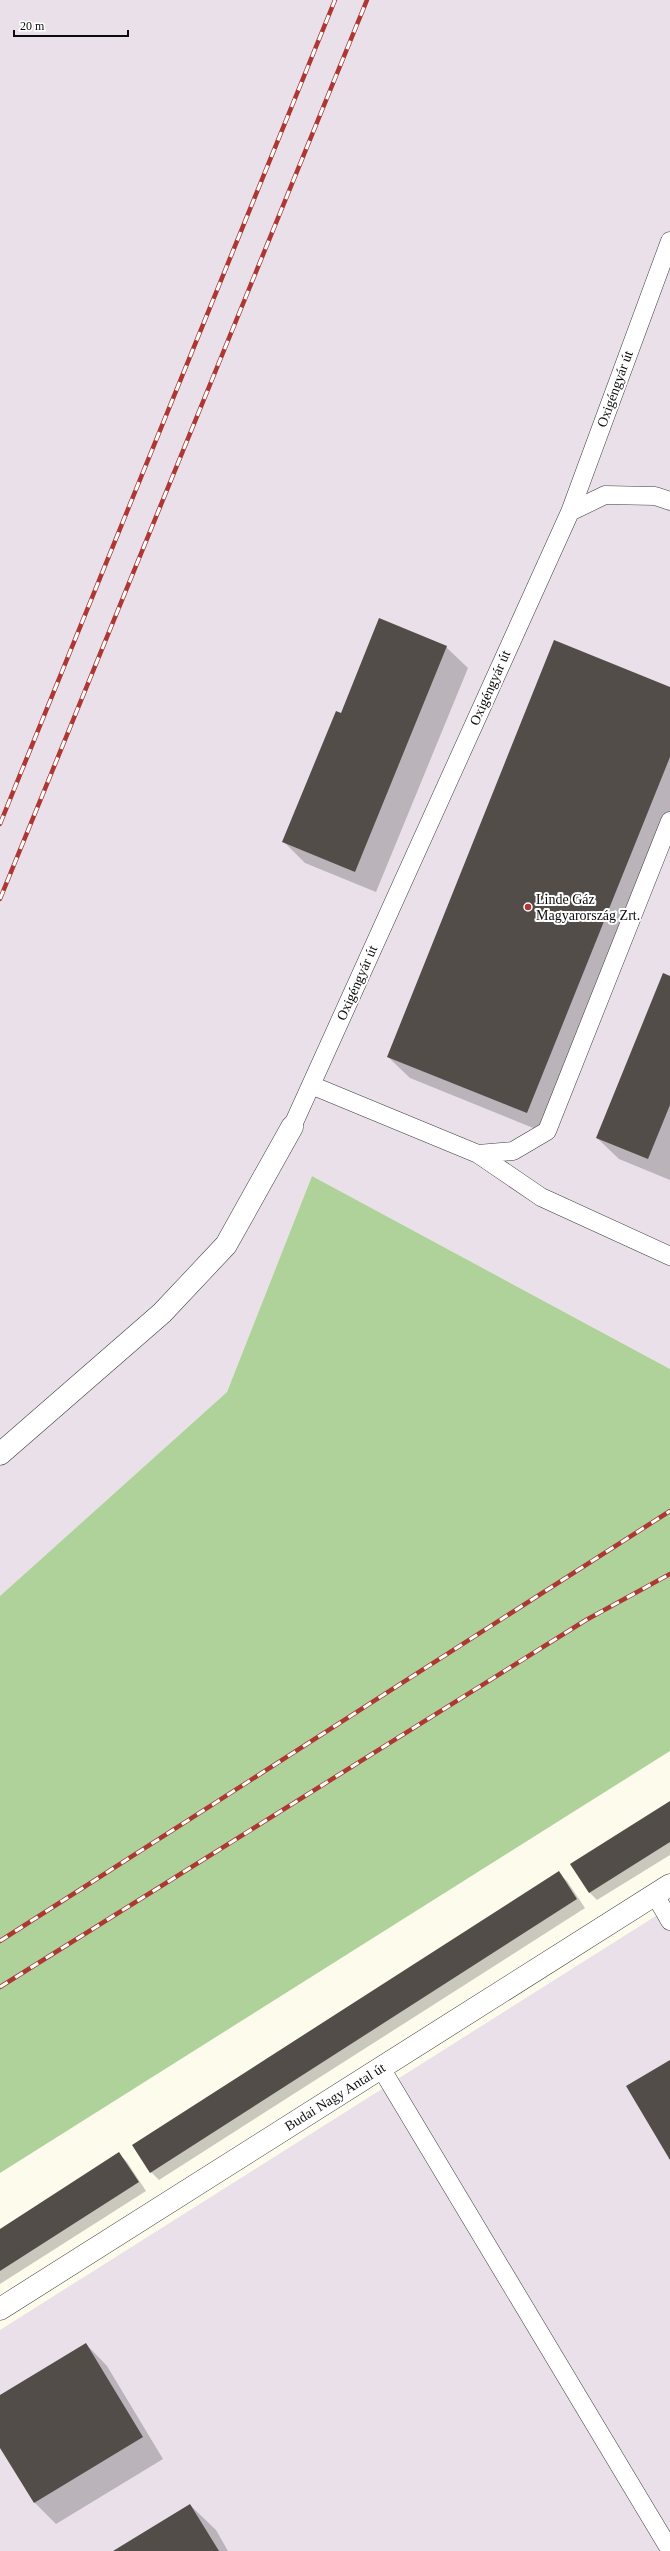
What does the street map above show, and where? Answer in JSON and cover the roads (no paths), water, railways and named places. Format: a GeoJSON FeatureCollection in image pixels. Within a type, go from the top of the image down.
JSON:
{"type":"FeatureCollection","features":[{"type":"Feature","properties":{"kind":"street"},"geometry":{"type":"LineString","coordinates":[[0,1454],[162,1313],[226,1245],[292,1128]]}},
{"type":"Feature","properties":{"kind":"street","name":"Budai Nagy Antal út"},"geometry":{"type":"LineString","coordinates":[[0,2309],[662,1890]]}},
{"type":"Feature","properties":{"kind":"lane","name":"Oxigéngyár út"},"geometry":{"type":"LineString","coordinates":[[292,1128],[570,512],[670,242]]}},
{"type":"Feature","properties":{"kind":"lane"},"geometry":{"type":"LineString","coordinates":[[570,512],[605,495],[655,496],[670,501]]}},
{"type":"Feature","properties":{"kind":"lane"},"geometry":{"type":"LineString","coordinates":[[478,1154],[513,1151],[547,1131],[670,821]]}},
{"type":"Feature","properties":{"kind":"lane"},"geometry":{"type":"LineString","coordinates":[[311,1085],[478,1154],[541,1197],[670,1256]]}},
{"type":"Feature","properties":{"kind":"lane"},"geometry":{"type":"LineString","coordinates":[[662,1890],[670,1921]]}},
{"type":"Feature","properties":{"kind":"lane"},"geometry":{"type":"LineString","coordinates":[[381,2068],[670,2550]]}},
{"type":"Feature","properties":{"kind":"railway"},"geometry":{"type":"LineString","coordinates":[[0,824],[335,0]]}},
{"type":"Feature","properties":{"kind":"railway"},"geometry":{"type":"LineString","coordinates":[[0,899],[367,0]]}},
{"type":"Feature","properties":{"kind":"railway"},"geometry":{"type":"LineString","coordinates":[[0,1941],[670,1511]]}},
{"type":"Feature","properties":{"kind":"railway"},"geometry":{"type":"LineString","coordinates":[[0,1987],[586,1620],[670,1574]]}},
{"type":"Feature","properties":{"kind":"place","name":"Linde Gáz Magyarország Zrt."},"geometry":{"type":"Point","coordinates":[528,907]}}]}
